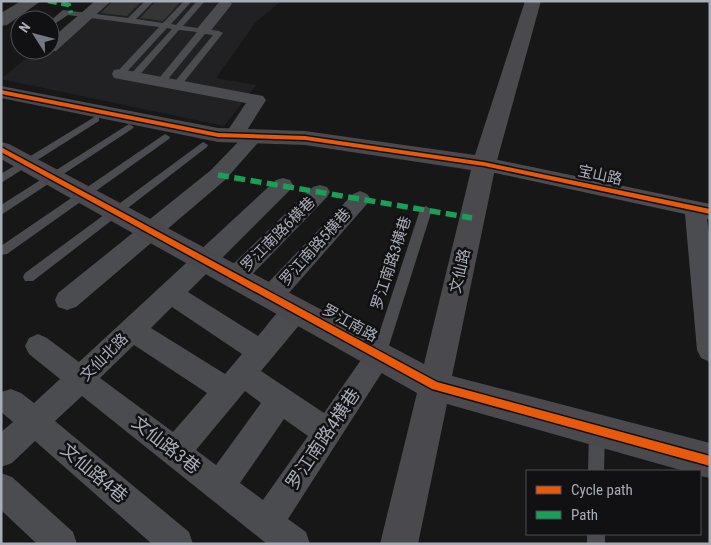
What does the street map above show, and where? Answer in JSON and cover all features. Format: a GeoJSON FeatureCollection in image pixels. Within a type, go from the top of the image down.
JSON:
{"type":"FeatureCollection","features":[{"type":"Feature","properties":{"kind":"street"},"geometry":{"type":"LineString","coordinates":[[1,22],[33,1]]}},
{"type":"Feature","properties":{"kind":"street"},"geometry":{"type":"LineString","coordinates":[[60,39],[104,1]]}},
{"type":"Feature","properties":{"kind":"street","name":"文仙路"},"geometry":{"type":"LineString","coordinates":[[399,544],[484,164],[533,1]]}},
{"type":"Feature","properties":{"kind":"street"},"geometry":{"type":"LineString","coordinates":[[203,31],[226,3]]}},
{"type":"Feature","properties":{"kind":"street"},"geometry":{"type":"LineString","coordinates":[[67,300],[218,175],[244,136],[258,100],[126,76]]}},
{"type":"Feature","properties":{"kind":"street"},"geometry":{"type":"LineString","coordinates":[[1,92],[218,135],[305,138],[484,164]]}},
{"type":"Feature","properties":{"kind":"street","name":"罗江南路"},"geometry":{"type":"LineString","coordinates":[[1,149],[435,386],[710,461]]}},
{"type":"Feature","properties":{"kind":"street","name":"宝山路"},"geometry":{"type":"LineString","coordinates":[[484,164],[703,210]]}},
{"type":"Feature","properties":{"kind":"street","name":"文仙北路"},"geometry":{"type":"LineString","coordinates":[[1,452],[35,422],[48,407],[82,380],[204,259],[283,186]]}},
{"type":"Feature","properties":{"kind":"street","name":"罗江南路6横巷"},"geometry":{"type":"LineString","coordinates":[[235,277],[320,192]]}},
{"type":"Feature","properties":{"kind":"street","name":"罗江南路5横巷"},"geometry":{"type":"LineString","coordinates":[[271,296],[360,199]]}},
{"type":"Feature","properties":{"kind":"street"},"geometry":{"type":"LineString","coordinates":[[703,210],[710,350]]}},
{"type":"Feature","properties":{"kind":"street"},"geometry":{"type":"LineString","coordinates":[[170,293],[260,352]]}},
{"type":"Feature","properties":{"kind":"street"},"geometry":{"type":"LineString","coordinates":[[175,452],[297,310]]}},
{"type":"Feature","properties":{"kind":"street"},"geometry":{"type":"LineString","coordinates":[[132,329],[234,382],[280,400],[327,432]]}},
{"type":"Feature","properties":{"kind":"street","name":"文仙路3巷"},"geometry":{"type":"LineString","coordinates":[[38,346],[294,544]]}},
{"type":"Feature","properties":{"kind":"street","name":"罗江南路4横巷"},"geometry":{"type":"LineString","coordinates":[[267,523],[379,355]]}},
{"type":"Feature","properties":{"kind":"street"},"geometry":{"type":"LineString","coordinates":[[220,486],[280,400]]}},
{"type":"Feature","properties":{"kind":"street","name":"文仙路4巷"},"geometry":{"type":"LineString","coordinates":[[11,402],[177,544]]}},
{"type":"Feature","properties":{"kind":"street"},"geometry":{"type":"LineString","coordinates":[[1,488],[62,544]]}},
{"type":"Feature","properties":{"kind":"lane"},"geometry":{"type":"LineString","coordinates":[[119,19],[138,1]]}},
{"type":"Feature","properties":{"kind":"lane"},"geometry":{"type":"LineString","coordinates":[[130,21],[150,1]]}},
{"type":"Feature","properties":{"kind":"lane"},"geometry":{"type":"LineString","coordinates":[[126,76],[188,1]]}},
{"type":"Feature","properties":{"kind":"lane"},"geometry":{"type":"LineString","coordinates":[[126,76],[201,1]]}},
{"type":"Feature","properties":{"kind":"lane"},"geometry":{"type":"LineString","coordinates":[[60,17],[66,12],[219,33],[169,84]]}},
{"type":"Feature","properties":{"kind":"lane"},"geometry":{"type":"LineString","coordinates":[[169,84],[203,31]]}},
{"type":"Feature","properties":{"kind":"lane"},"geometry":{"type":"LineString","coordinates":[[1,179],[96,120]]}},
{"type":"Feature","properties":{"kind":"lane"},"geometry":{"type":"LineString","coordinates":[[1,211],[129,127]]}},
{"type":"Feature","properties":{"kind":"lane"},"geometry":{"type":"LineString","coordinates":[[3,251],[165,137]]}},
{"type":"Feature","properties":{"kind":"lane"},"geometry":{"type":"LineString","coordinates":[[29,277],[203,145]]}},
{"type":"Feature","properties":{"kind":"lane","name":"罗江南路3横巷"},"geometry":{"type":"LineString","coordinates":[[379,355],[426,210]]}},
{"type":"Feature","properties":{"kind":"lane"},"geometry":{"type":"LineString","coordinates":[[596,470],[597,430]]}},
{"type":"Feature","properties":{"kind":"shaded area"},"geometry":{"type":"Polygon","coordinates":[[[95,1],[281,1],[256,22],[216,78],[256,85],[224,126],[1,79],[24,60],[60,60],[60,30],[95,1]]]}},
{"type":"Feature","properties":{"kind":"building"},"geometry":{"type":"Polygon","coordinates":[[[113,1],[142,1],[127,16],[101,13],[113,1]]]}},
{"type":"Feature","properties":{"kind":"building"},"geometry":{"type":"Polygon","coordinates":[[[156,1],[181,1],[163,21],[140,18],[156,1]]]}},
{"type":"Feature","properties":{"kind":"marked path"},"geometry":{"type":"LineString","coordinates":[[48,1],[69,5],[71,13]]}},
{"type":"Feature","properties":{"kind":"marked path"},"geometry":{"type":"LineString","coordinates":[[218,175],[472,218]]}},
{"type":"Feature","properties":{"kind":"cycle path"},"geometry":{"type":"LineString","coordinates":[[1,92],[218,135],[305,138],[484,164],[710,212]]}},
{"type":"Feature","properties":{"kind":"cycle path"},"geometry":{"type":"LineString","coordinates":[[1,149],[435,386],[710,461]]}}]}
